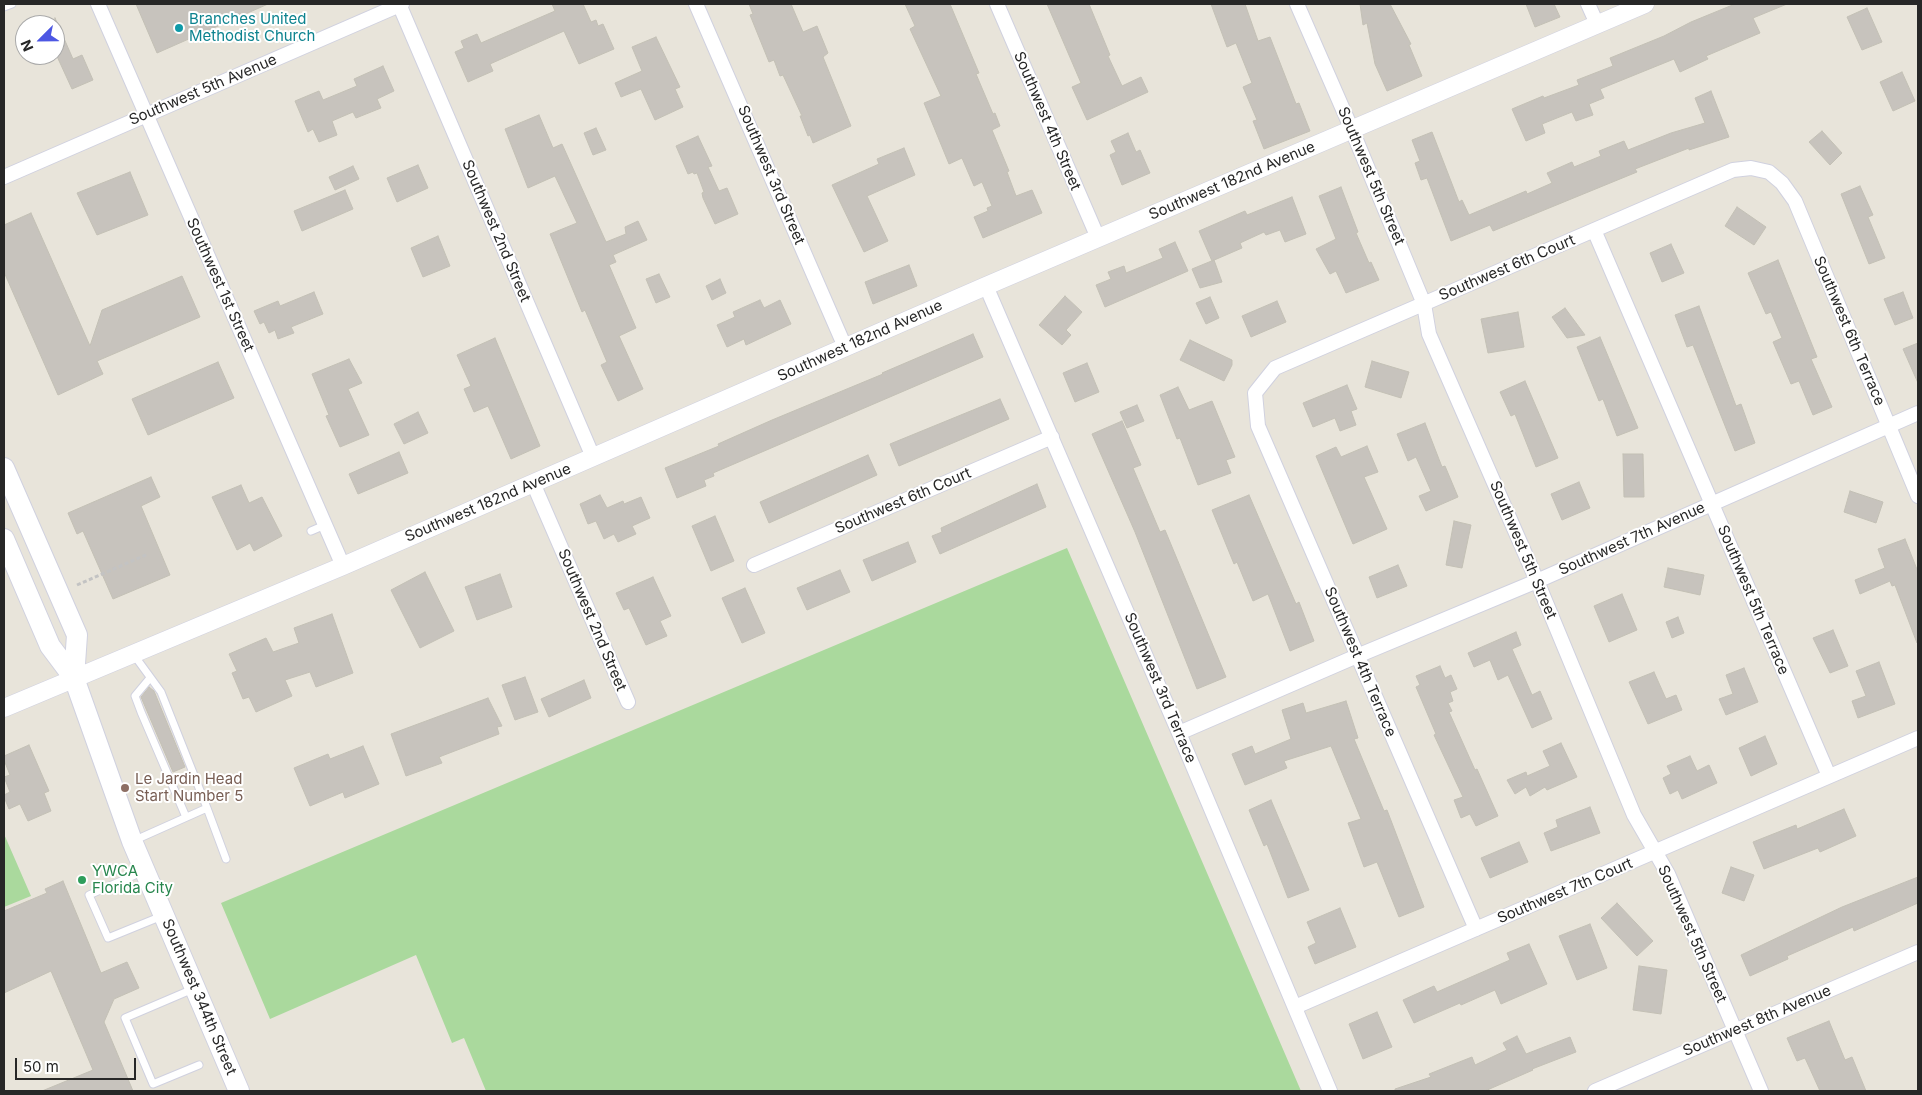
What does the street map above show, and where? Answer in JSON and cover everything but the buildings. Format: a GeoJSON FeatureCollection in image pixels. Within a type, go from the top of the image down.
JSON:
{"type":"FeatureCollection","features":[{"type":"Feature","properties":{"kind":"main road","name":"Southwest 344th Street"},"geometry":{"type":"LineString","coordinates":[[4,468],[77,635],[74,678]]}},
{"type":"Feature","properties":{"kind":"main road","name":"Southwest 344th Street"},"geometry":{"type":"LineString","coordinates":[[4,539],[50,646],[74,678],[132,841],[239,1091]]}},
{"type":"Feature","properties":{"kind":"street","name":"Southwest 1st Street"},"geometry":{"type":"LineString","coordinates":[[98,4],[343,566]]}},
{"type":"Feature","properties":{"kind":"street","name":"Southwest 5th Avenue"},"geometry":{"type":"LineString","coordinates":[[4,177],[400,4]]}},
{"type":"Feature","properties":{"kind":"street","name":"Southwest 2nd Street"},"geometry":{"type":"LineString","coordinates":[[400,4],[593,457]]}},
{"type":"Feature","properties":{"kind":"street","name":"Southwest 3rd Street"},"geometry":{"type":"LineString","coordinates":[[696,4],[845,347]]}},
{"type":"Feature","properties":{"kind":"street","name":"Southwest 4th Street"},"geometry":{"type":"LineString","coordinates":[[997,4],[1098,238]]}},
{"type":"Feature","properties":{"kind":"street","name":"Southwest 5th Street"},"geometry":{"type":"LineString","coordinates":[[1297,4],[1352,130],[1424,304],[1429,334],[1537,581],[1634,815],[1668,874],[1761,1091]]}},
{"type":"Feature","properties":{"kind":"street"},"geometry":{"type":"LineString","coordinates":[[1588,4],[1597,24]]}},
{"type":"Feature","properties":{"kind":"street","name":"Southwest 182nd Avenue"},"geometry":{"type":"LineString","coordinates":[[4,708],[343,566],[986,286],[1645,4]]}},
{"type":"Feature","properties":{"kind":"street","name":"Southwest 6th Court"},"geometry":{"type":"LineString","coordinates":[[1255,393],[1275,368],[1594,230],[1734,170],[1751,168],[1770,172]]}},
{"type":"Feature","properties":{"kind":"street","name":"Southwest 6th Terrace"},"geometry":{"type":"LineString","coordinates":[[1770,172],[1782,183],[1795,201],[1918,496]]}},
{"type":"Feature","properties":{"kind":"street","name":"Southwest 5th Terrace"},"geometry":{"type":"LineString","coordinates":[[1594,230],[1829,776]]}},
{"type":"Feature","properties":{"kind":"street","name":"Southwest 3rd Terrace"},"geometry":{"type":"LineString","coordinates":[[986,286],[1179,733],[1330,1091]]}},
{"type":"Feature","properties":{"kind":"street","name":"Southwest 4th Terrace"},"geometry":{"type":"LineString","coordinates":[[1255,393],[1258,426],[1476,929]]}},
{"type":"Feature","properties":{"kind":"street","name":"Southwest 7th Avenue"},"geometry":{"type":"LineString","coordinates":[[1179,733],[1537,581],[1918,413]]}},
{"type":"Feature","properties":{"kind":"street","name":"Southwest 6th Court"},"geometry":{"type":"LineString","coordinates":[[754,565],[1052,437]]}},
{"type":"Feature","properties":{"kind":"street","name":"Southwest 2nd Street"},"geometry":{"type":"LineString","coordinates":[[533,483],[628,702]]}},
{"type":"Feature","properties":{"kind":"street","name":"Southwest 7th Court"},"geometry":{"type":"LineString","coordinates":[[1295,1007],[1918,738]]}},
{"type":"Feature","properties":{"kind":"street","name":"Southwest 8th Avenue"},"geometry":{"type":"LineString","coordinates":[[1596,1091],[1918,952]]}},
{"type":"Feature","properties":{"kind":"lane"},"geometry":{"type":"LineString","coordinates":[[4,7],[12,4]]}},
{"type":"Feature","properties":{"kind":"lane"},"geometry":{"type":"LineString","coordinates":[[310,531],[325,525]]}},
{"type":"Feature","properties":{"kind":"lane"},"geometry":{"type":"LineString","coordinates":[[132,653],[161,692],[162,703],[207,808],[226,859]]}},
{"type":"Feature","properties":{"kind":"lane"},"geometry":{"type":"LineString","coordinates":[[150,678],[135,696],[186,817]]}},
{"type":"Feature","properties":{"kind":"lane"},"geometry":{"type":"LineString","coordinates":[[132,841],[207,808]]}},
{"type":"Feature","properties":{"kind":"lane"},"geometry":{"type":"LineString","coordinates":[[144,871],[90,895],[108,938],[163,915]]}},
{"type":"Feature","properties":{"kind":"lane"},"geometry":{"type":"LineString","coordinates":[[195,988],[125,1018],[154,1084],[199,1065]]}},
{"type":"Feature","properties":{"kind":"path"},"geometry":{"type":"LineString","coordinates":[[78,585],[148,554]]}},
{"type":"Feature","properties":{"kind":"green space"},"geometry":{"type":"Polygon","coordinates":[[[1067,548],[1301,1091],[486,1091],[464,1038],[452,1043],[416,955],[270,1019],[221,903],[1067,548]]]}},
{"type":"Feature","properties":{"kind":"green space"},"geometry":{"type":"Polygon","coordinates":[[[4,834],[31,896],[4,907],[4,834]]]}},
{"type":"Feature","properties":{"kind":"place","name":"Branches United Methodist Church"},"geometry":{"type":"Point","coordinates":[179,28]}},
{"type":"Feature","properties":{"kind":"place","name":"Le Jardin Head Start Number 5"},"geometry":{"type":"Point","coordinates":[125,788]}},
{"type":"Feature","properties":{"kind":"place","name":"YWCA Florida City"},"geometry":{"type":"Point","coordinates":[82,880]}}]}
